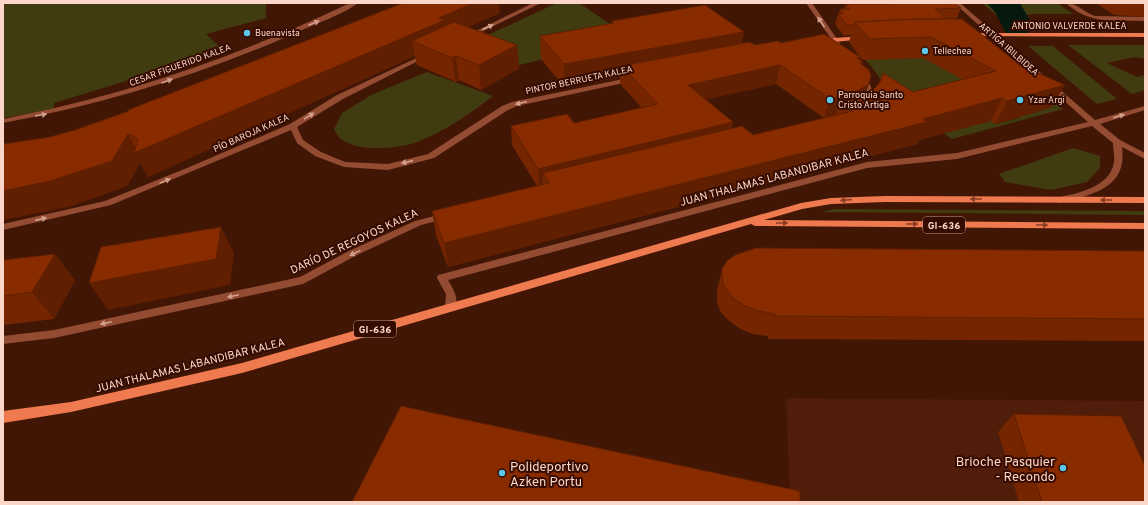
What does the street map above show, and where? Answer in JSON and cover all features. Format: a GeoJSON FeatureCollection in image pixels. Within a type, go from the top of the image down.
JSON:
{"type":"FeatureCollection","features":[{"type":"Feature","properties":{"kind":"main road"},"geometry":{"type":"LineString","coordinates":[[961,35],[994,35]]}},
{"type":"Feature","properties":{"kind":"main road","name":"ANTONIO VALVERDE KALEA"},"geometry":{"type":"LineString","coordinates":[[994,35],[1145,35]]}},
{"type":"Feature","properties":{"kind":"main road"},"geometry":{"type":"LineString","coordinates":[[830,41],[868,38]]}},
{"type":"Feature","properties":{"kind":"main road","name":"JUAN THALAMAS LABANDIBAR KALEA"},"geometry":{"type":"LineString","coordinates":[[3,417],[71,407],[242,368],[801,206],[859,199],[1145,200]]}},
{"type":"Feature","properties":{"kind":"main road","name":"JUAN THALAMAS LABANDIBAR KALEA"},"geometry":{"type":"LineString","coordinates":[[743,223],[1145,226]]}},
{"type":"Feature","properties":{"kind":"street","name":"CESAR FIGUERIDO KALEA"},"geometry":{"type":"LineString","coordinates":[[3,121],[48,114],[163,82],[310,24],[355,3]]}},
{"type":"Feature","properties":{"kind":"street"},"geometry":{"type":"LineString","coordinates":[[457,41],[538,3]]}},
{"type":"Feature","properties":{"kind":"street"},"geometry":{"type":"LineString","coordinates":[[809,3],[830,41],[846,56]]}},
{"type":"Feature","properties":{"kind":"street","name":"ARTIGA IBILBIDEA"},"geometry":{"type":"LineString","coordinates":[[957,3],[1094,124],[1117,142],[1145,156]]}},
{"type":"Feature","properties":{"kind":"street"},"geometry":{"type":"LineString","coordinates":[[1069,3],[1088,16],[1095,18],[1145,19]]}},
{"type":"Feature","properties":{"kind":"street","name":"PÍO BAROJA KALEA"},"geometry":{"type":"LineString","coordinates":[[3,228],[108,203],[293,126],[340,97],[436,51]]}},
{"type":"Feature","properties":{"kind":"street"},"geometry":{"type":"LineString","coordinates":[[855,68],[868,85],[871,94],[868,104],[860,110]]}},
{"type":"Feature","properties":{"kind":"street","name":"PINTOR BERRUETA KALEA"},"geometry":{"type":"LineString","coordinates":[[293,126],[300,141],[318,154],[344,164],[388,167],[431,156],[471,129],[505,108],[515,104],[640,77]]}},
{"type":"Feature","properties":{"kind":"street","name":"JUAN THALAMAS LABANDIBAR KALEA"},"geometry":{"type":"LineString","coordinates":[[450,308],[450,294],[442,278],[867,165],[957,156],[1094,124],[1145,108]]}},
{"type":"Feature","properties":{"kind":"street"},"geometry":{"type":"LineString","coordinates":[[1060,200],[1097,189],[1113,178],[1118,163],[1117,142]]}},
{"type":"Feature","properties":{"kind":"street","name":"DARÍO DE REGOYOS KALEA"},"geometry":{"type":"LineString","coordinates":[[3,340],[54,334],[303,280],[353,253],[418,223],[456,213]]}},
{"type":"Feature","properties":{"kind":"shaded area"},"geometry":{"type":"Polygon","coordinates":[[[3,3],[266,3],[266,18],[206,34],[224,51],[54,103],[54,109],[3,118],[3,3]]]}},
{"type":"Feature","properties":{"kind":"shaded area"},"geometry":{"type":"Polygon","coordinates":[[[557,3],[579,3],[619,30],[624,40],[515,66],[464,46],[557,3]]]}},
{"type":"Feature","properties":{"kind":"shaded area"},"geometry":{"type":"Polygon","coordinates":[[[982,3],[1057,3],[1073,14],[1034,14],[1001,19],[982,3]]]}},
{"type":"Feature","properties":{"kind":"shaded area"},"geometry":{"type":"Polygon","coordinates":[[[965,41],[983,45],[995,50],[1063,109],[952,139],[888,98],[883,84],[876,73],[858,52],[862,47],[874,44],[965,41]],[[959,44],[878,47],[890,59],[973,56],[959,44]],[[1012,86],[989,92],[1029,114],[1052,107],[1012,86]],[[981,95],[958,101],[996,124],[1019,118],[981,95]],[[941,105],[919,111],[951,131],[974,125],[941,105]]]}},
{"type":"Feature","properties":{"kind":"shaded area"},"geometry":{"type":"Polygon","coordinates":[[[1068,45],[1145,45],[1145,59],[1135,57],[1107,63],[1137,77],[1145,75],[1145,90],[1132,94],[1068,45]]]}},
{"type":"Feature","properties":{"kind":"shaded area"},"geometry":{"type":"Polygon","coordinates":[[[1028,46],[1053,46],[1117,99],[1097,104],[1028,46]]]}},
{"type":"Feature","properties":{"kind":"shaded area"},"geometry":{"type":"Polygon","coordinates":[[[427,72],[493,96],[450,126],[432,136],[404,146],[369,148],[349,143],[338,136],[334,129],[342,113],[373,94],[427,72]]]}},
{"type":"Feature","properties":{"kind":"shaded area"},"geometry":{"type":"Polygon","coordinates":[[[1073,148],[1100,156],[1100,168],[1087,182],[1051,190],[1005,182],[999,174],[1073,148]]]}},
{"type":"Feature","properties":{"kind":"shaded area"},"geometry":{"type":"Polygon","coordinates":[[[836,209],[1145,211],[1145,215],[820,212],[836,209]]]}},
{"type":"Feature","properties":{"kind":"shaded area"},"geometry":{"type":"Polygon","coordinates":[[[786,398],[1145,401],[1145,502],[790,502],[786,398]]]}},
{"type":"Feature","properties":{"kind":"building"},"geometry":{"type":"Polygon","coordinates":[[[403,3],[473,3],[439,18],[445,20],[134,153],[138,139],[128,134],[112,161],[50,181],[3,191],[3,144],[50,137],[129,111],[128,110],[403,3]]]}},
{"type":"Feature","properties":{"kind":"building"},"geometry":{"type":"Polygon","coordinates":[[[891,3],[954,3],[961,8],[935,9],[946,19],[855,22],[855,25],[847,25],[838,14],[843,14],[840,9],[850,9],[846,4],[892,4],[891,3]]]}},
{"type":"Feature","properties":{"kind":"building"},"geometry":{"type":"Polygon","coordinates":[[[705,5],[744,32],[564,64],[540,36],[614,23],[612,21],[705,5]]]}},
{"type":"Feature","properties":{"kind":"building"},"geometry":{"type":"Polygon","coordinates":[[[918,19],[962,19],[1020,65],[1065,85],[1007,101],[1002,98],[923,119],[927,122],[444,243],[432,211],[549,183],[543,173],[742,126],[753,135],[853,111],[840,102],[858,98],[874,89],[881,81],[883,73],[913,92],[996,71],[931,37],[869,39],[855,22],[918,19]]]}},
{"type":"Feature","properties":{"kind":"building"},"geometry":{"type":"Polygon","coordinates":[[[454,22],[517,45],[479,65],[456,56],[452,58],[412,41],[454,22]]]}},
{"type":"Feature","properties":{"kind":"building"},"geometry":{"type":"Polygon","coordinates":[[[824,34],[860,57],[857,58],[863,62],[860,63],[869,70],[871,76],[869,84],[850,95],[830,99],[780,65],[688,85],[733,122],[538,169],[511,126],[567,114],[574,123],[658,104],[621,66],[750,42],[755,45],[778,41],[781,43],[824,34]]]}},
{"type":"Feature","properties":{"kind":"building"},"geometry":{"type":"Polygon","coordinates":[[[221,227],[216,259],[89,283],[101,247],[221,227]]]}},
{"type":"Feature","properties":{"kind":"building"},"geometry":{"type":"Polygon","coordinates":[[[756,248],[1145,251],[1145,319],[775,316],[775,314],[759,311],[745,306],[733,298],[725,288],[722,279],[722,269],[727,261],[735,255],[756,248]]]}},
{"type":"Feature","properties":{"kind":"building"},"geometry":{"type":"Polygon","coordinates":[[[55,254],[32,292],[3,296],[3,260],[55,254]]]}},
{"type":"Feature","properties":{"kind":"building","name":"Polideportivo Azken Portu"},"geometry":{"type":"Polygon","coordinates":[[[401,406],[800,491],[800,502],[352,502],[401,406]]]}},
{"type":"Feature","properties":{"kind":"building","name":"Brioche Pasquier - Recondo"},"geometry":{"type":"Polygon","coordinates":[[[1014,414],[1121,416],[1145,465],[1145,502],[1042,502],[1014,414]]]}},
{"type":"Feature","properties":{"kind":"waterway"},"geometry":{"type":"LineString","coordinates":[[1002,3],[1008,8],[1017,26]]}},
{"type":"Feature","properties":{"kind":"place","name":"Buenavista"},"geometry":{"type":"Point","coordinates":[247,33]}},
{"type":"Feature","properties":{"kind":"place","name":"Tellechea"},"geometry":{"type":"Point","coordinates":[925,51]}},
{"type":"Feature","properties":{"kind":"place","name":"Parroquia Santo Cristo Artiga"},"geometry":{"type":"Point","coordinates":[830,100]}},
{"type":"Feature","properties":{"kind":"place","name":"Yzar Argi"},"geometry":{"type":"Point","coordinates":[1020,100]}},
{"type":"Feature","properties":{"kind":"place","name":"Brioche Pasquier - Recondo"},"geometry":{"type":"Point","coordinates":[1063,468]}},
{"type":"Feature","properties":{"kind":"place","name":"Polideportivo Azken Portu"},"geometry":{"type":"Point","coordinates":[502,473]}}]}
